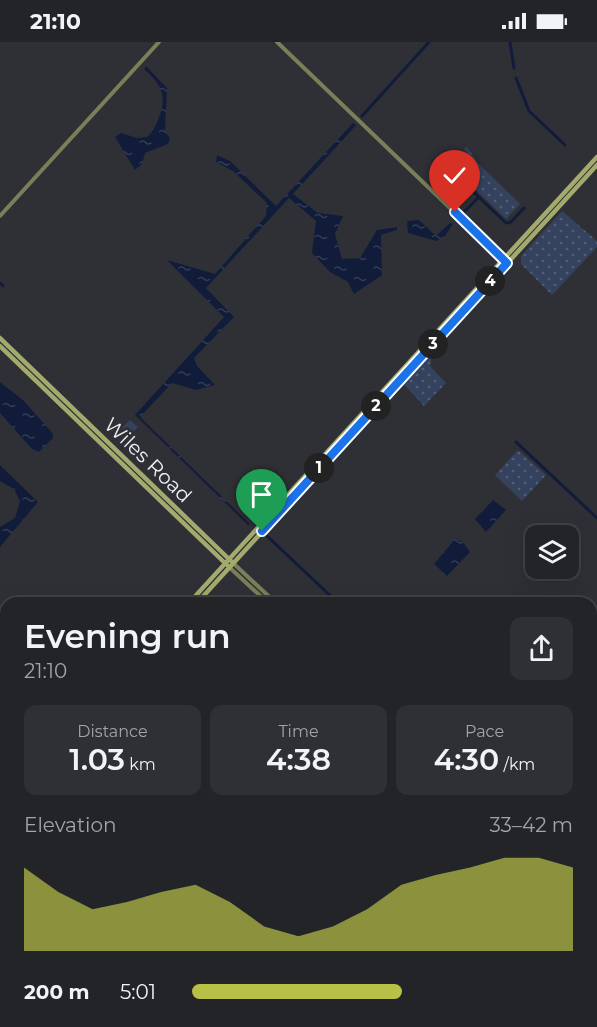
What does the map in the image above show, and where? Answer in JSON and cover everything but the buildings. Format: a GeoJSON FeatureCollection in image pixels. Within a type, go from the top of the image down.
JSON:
{"type":"FeatureCollection","features":[{"type":"Feature","properties":{"kind":"main road"},"geometry":{"type":"LineString","coordinates":[[195,597],[229,563],[505,261],[597,157]]}},
{"type":"Feature","properties":{"kind":"main road"},"geometry":{"type":"LineString","coordinates":[[505,261],[597,165]]}},
{"type":"Feature","properties":{"kind":"main road"},"geometry":{"type":"LineString","coordinates":[[561,204],[564,193]]}},
{"type":"Feature","properties":{"kind":"main road","name":"Wiles Road"},"geometry":{"type":"LineString","coordinates":[[0,338],[229,563]]}},
{"type":"Feature","properties":{"kind":"main road","name":"Wiles Road"},"geometry":{"type":"LineString","coordinates":[[0,346],[229,563]]}},
{"type":"Feature","properties":{"kind":"main road"},"geometry":{"type":"LineString","coordinates":[[202,597],[229,563]]}},
{"type":"Feature","properties":{"kind":"street"},"geometry":{"type":"LineString","coordinates":[[0,216],[159,42]]}},
{"type":"Feature","properties":{"kind":"street"},"geometry":{"type":"LineString","coordinates":[[277,42],[505,261]]}},
{"type":"Feature","properties":{"kind":"street","name":"Wiles Road"},"geometry":{"type":"LineString","coordinates":[[229,563],[262,597]]}},
{"type":"Feature","properties":{"kind":"street","name":"Wiles Road"},"geometry":{"type":"LineString","coordinates":[[229,563],[269,597]]}},
{"type":"Feature","properties":{"kind":"shaded area"},"geometry":{"type":"Polygon","coordinates":[[[467,147],[478,163],[520,204],[506,219],[464,178],[463,172],[475,165],[464,149],[467,147]]]}},
{"type":"Feature","properties":{"kind":"shaded area"},"geometry":{"type":"Polygon","coordinates":[[[562,211],[597,241],[597,247],[552,295],[521,264],[521,256],[562,211]]]}},
{"type":"Feature","properties":{"kind":"shaded area"},"geometry":{"type":"Polygon","coordinates":[[[430,353],[432,356],[430,366],[446,383],[424,406],[403,383],[430,353]]]}},
{"type":"Feature","properties":{"kind":"shaded area"},"geometry":{"type":"Polygon","coordinates":[[[130,420],[138,427],[125,441],[117,433],[130,420]]]}},
{"type":"Feature","properties":{"kind":"shaded area"},"geometry":{"type":"Polygon","coordinates":[[[518,450],[546,475],[522,501],[495,475],[518,450]]]}},
{"type":"Feature","properties":{"kind":"water"},"geometry":{"type":"Polygon","coordinates":[[[146,66],[167,88],[165,130],[170,139],[168,144],[145,153],[142,164],[135,170],[115,137],[121,133],[137,138],[147,137],[157,123],[163,105],[162,92],[155,80],[144,69],[146,66]]]}},
{"type":"Feature","properties":{"kind":"water"},"geometry":{"type":"Polygon","coordinates":[[[353,123],[356,125],[351,131],[293,194],[318,213],[343,216],[335,234],[342,259],[360,258],[377,230],[397,227],[397,230],[381,235],[382,275],[354,294],[348,282],[330,272],[312,253],[316,221],[289,198],[206,288],[234,317],[194,358],[197,366],[215,385],[196,390],[172,383],[140,417],[249,523],[249,526],[135,415],[224,317],[167,260],[215,274],[266,216],[267,203],[233,171],[216,162],[217,155],[230,161],[276,206],[353,123]]]}},
{"type":"Feature","properties":{"kind":"water"},"geometry":{"type":"Polygon","coordinates":[[[419,220],[436,236],[450,223],[453,224],[445,236],[436,241],[408,233],[407,221],[419,220]]]}},
{"type":"Feature","properties":{"kind":"water"},"geometry":{"type":"Polygon","coordinates":[[[0,382],[24,401],[53,434],[53,438],[39,452],[32,449],[0,413],[0,382]]]}},
{"type":"Feature","properties":{"kind":"water"},"geometry":{"type":"Polygon","coordinates":[[[0,465],[38,502],[0,547],[0,527],[15,518],[20,501],[14,489],[0,481],[0,465]]]}},
{"type":"Feature","properties":{"kind":"water"},"geometry":{"type":"Polygon","coordinates":[[[493,500],[506,510],[486,532],[475,519],[493,500]]]}},
{"type":"Feature","properties":{"kind":"water"},"geometry":{"type":"Polygon","coordinates":[[[455,539],[463,542],[470,552],[447,576],[434,564],[455,539]]]}},
{"type":"Feature","properties":{"kind":"waterway"},"geometry":{"type":"LineString","coordinates":[[362,116],[429,42]]}},
{"type":"Feature","properties":{"kind":"waterway"},"geometry":{"type":"LineString","coordinates":[[510,42],[514,68]]}},
{"type":"Feature","properties":{"kind":"waterway"},"geometry":{"type":"LineString","coordinates":[[516,78],[529,111],[565,145]]}},
{"type":"Feature","properties":{"kind":"waterway"},"geometry":{"type":"LineString","coordinates":[[460,174],[461,180],[506,223],[511,222],[524,208]]}},
{"type":"Feature","properties":{"kind":"waterway"},"geometry":{"type":"LineString","coordinates":[[464,212],[479,197]]}},
{"type":"Feature","properties":{"kind":"waterway"},"geometry":{"type":"LineString","coordinates":[[0,283],[3,286]]}},
{"type":"Feature","properties":{"kind":"waterway"},"geometry":{"type":"LineString","coordinates":[[516,442],[597,518]]}},
{"type":"Feature","properties":{"kind":"waterway"},"geometry":{"type":"LineString","coordinates":[[267,536],[332,597]]}},
{"type":"Feature","properties":{"kind":"route"},"geometry":{"type":"LineString","coordinates":[[262,531],[507,263],[455,212]]}}]}
